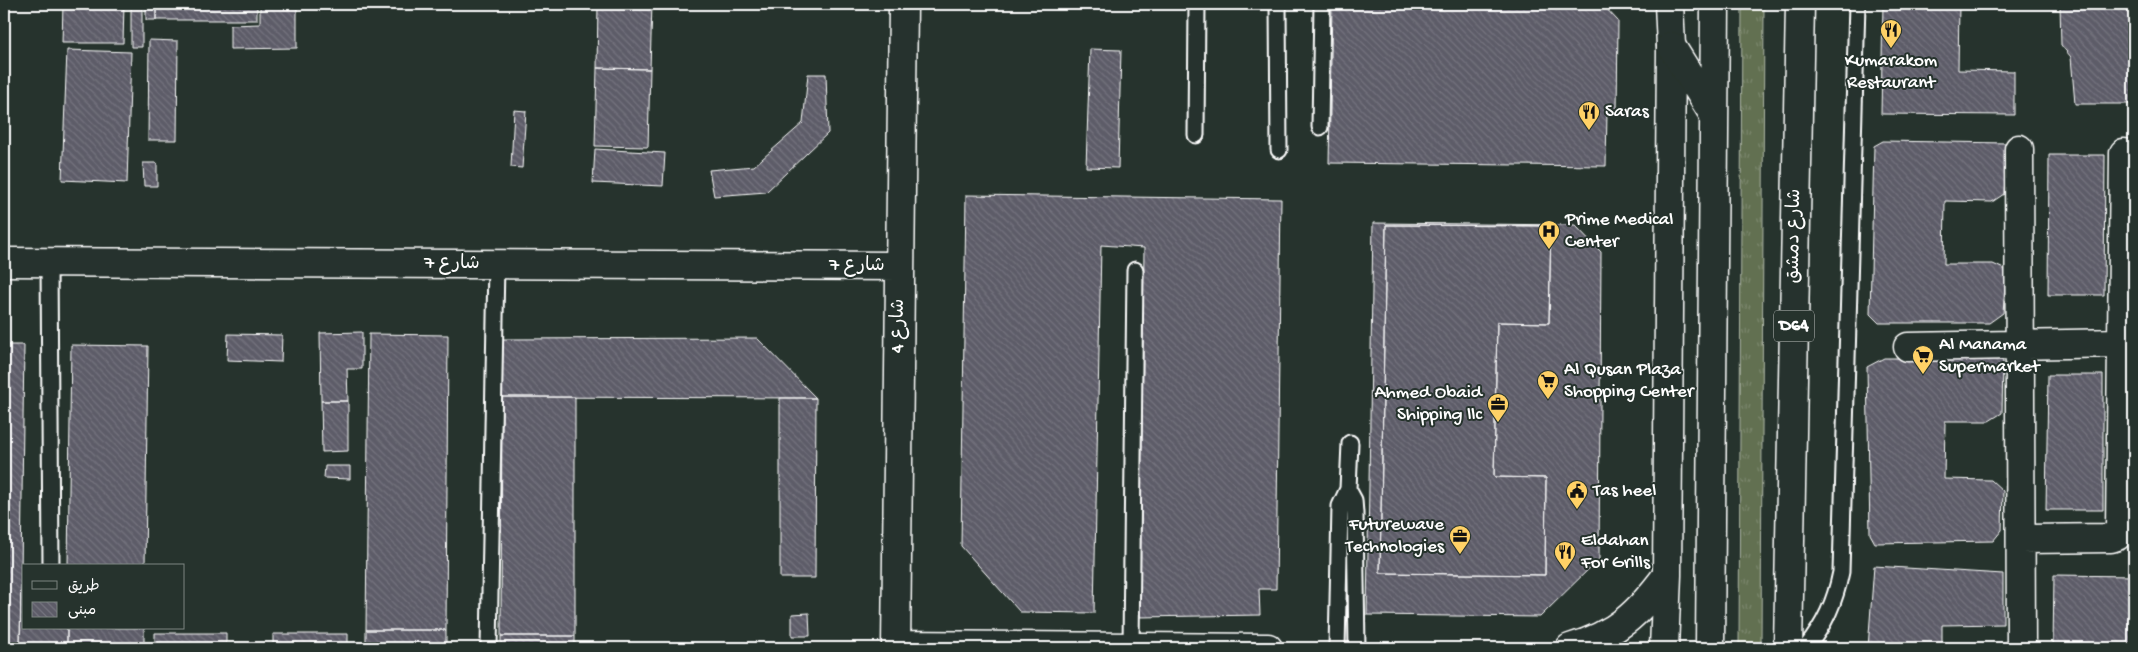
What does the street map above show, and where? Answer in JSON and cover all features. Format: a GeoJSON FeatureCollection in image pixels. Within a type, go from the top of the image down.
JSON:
{"type":"FeatureCollection","features":[{"type":"Feature","properties":{"kind":"street","name":"شارع 4"},"geometry":{"type":"LineString","coordinates":[[896,647],[903,4]]}},
{"type":"Feature","properties":{"kind":"street"},"geometry":{"type":"LineString","coordinates":[[1664,648],[1667,575],[1671,46],[1669,4]]}},
{"type":"Feature","properties":{"kind":"street"},"geometry":{"type":"LineString","coordinates":[[1710,648],[1715,4]]}},
{"type":"Feature","properties":{"kind":"street","name":"شارع دمشق"},"geometry":{"type":"LineString","coordinates":[[1788,648],[1800,4]]}},
{"type":"Feature","properties":{"kind":"street"},"geometry":{"type":"LineString","coordinates":[[1671,46],[1714,115]]}},
{"type":"Feature","properties":{"kind":"street"},"geometry":{"type":"LineString","coordinates":[[2019,149],[2021,648]]}},
{"type":"Feature","properties":{"kind":"street"},"geometry":{"type":"LineString","coordinates":[[2021,539],[2110,538],[2117,536],[2120,531],[2127,455],[2121,343],[2128,299],[2124,153]]}},
{"type":"Feature","properties":{"kind":"street","name":"شارع 7"},"geometry":{"type":"LineString","coordinates":[[4,262],[900,266]]}},
{"type":"Feature","properties":{"kind":"street"},"geometry":{"type":"LineString","coordinates":[[1908,347],[2121,343]]}},
{"type":"Feature","properties":{"kind":"street"},"geometry":{"type":"LineString","coordinates":[[1570,648],[1592,642],[1621,625],[1647,602],[1667,575]]}},
{"type":"Feature","properties":{"kind":"street"},"geometry":{"type":"LineString","coordinates":[[896,647],[1268,648]]}},
{"type":"Feature","properties":{"kind":"lane"},"geometry":{"type":"LineString","coordinates":[[1196,134],[1198,4]]}},
{"type":"Feature","properties":{"kind":"lane"},"geometry":{"type":"LineString","coordinates":[[1278,4],[1279,150]]}},
{"type":"Feature","properties":{"kind":"lane"},"geometry":{"type":"LineString","coordinates":[[1320,127],[1322,4]]}},
{"type":"Feature","properties":{"kind":"lane"},"geometry":{"type":"LineString","coordinates":[[1806,648],[1830,614],[1837,594],[1841,572],[1857,4]]}},
{"type":"Feature","properties":{"kind":"lane"},"geometry":{"type":"LineString","coordinates":[[49,262],[51,564]]}},
{"type":"Feature","properties":{"kind":"lane"},"geometry":{"type":"LineString","coordinates":[[489,648],[496,264]]}},
{"type":"Feature","properties":{"kind":"lane"},"geometry":{"type":"LineString","coordinates":[[1131,647],[1135,270]]}},
{"type":"Feature","properties":{"kind":"lane"},"geometry":{"type":"LineString","coordinates":[[1337,648],[1340,506],[1348,489],[1350,443]]}},
{"type":"Feature","properties":{"kind":"lane"},"geometry":{"type":"LineString","coordinates":[[1348,489],[1354,500],[1355,513],[1357,648]]}},
{"type":"Feature","properties":{"kind":"green space"},"geometry":{"type":"Polygon","coordinates":[[[1742,4],[1764,4],[1761,648],[1739,648],[1742,4]]]}},
{"type":"Feature","properties":{"kind":"building"},"geometry":{"type":"Polygon","coordinates":[[[63,4],[124,4],[123,43],[62,43],[63,4]]]}},
{"type":"Feature","properties":{"kind":"building"},"geometry":{"type":"Polygon","coordinates":[[[131,4],[142,4],[142,47],[131,47],[131,4]]]}},
{"type":"Feature","properties":{"kind":"building"},"geometry":{"type":"Polygon","coordinates":[[[146,4],[156,4],[156,20],[146,20],[146,4]]]}},
{"type":"Feature","properties":{"kind":"building"},"geometry":{"type":"Polygon","coordinates":[[[156,4],[257,4],[257,20],[156,20],[156,4]]]}},
{"type":"Feature","properties":{"kind":"building"},"geometry":{"type":"Polygon","coordinates":[[[260,4],[297,4],[297,48],[230,49],[230,25],[260,24],[260,4]]]}},
{"type":"Feature","properties":{"kind":"building"},"geometry":{"type":"Polygon","coordinates":[[[598,4],[652,4],[650,69],[597,68],[598,4]]]}},
{"type":"Feature","properties":{"kind":"building"},"geometry":{"type":"Polygon","coordinates":[[[1332,4],[1602,4],[1618,21],[1617,112],[1607,112],[1606,166],[1329,163],[1332,4]]]}},
{"type":"Feature","properties":{"kind":"building"},"geometry":{"type":"Polygon","coordinates":[[[1883,4],[1959,4],[1958,70],[2014,71],[2014,115],[1881,114],[1883,4]]]}},
{"type":"Feature","properties":{"kind":"building"},"geometry":{"type":"Polygon","coordinates":[[[2060,4],[2134,4],[2134,104],[2075,104],[2071,57],[2061,45],[2060,4]]]}},
{"type":"Feature","properties":{"kind":"building"},"geometry":{"type":"Polygon","coordinates":[[[149,40],[178,41],[177,140],[148,140],[149,40]]]}},
{"type":"Feature","properties":{"kind":"building"},"geometry":{"type":"Polygon","coordinates":[[[1090,49],[1121,50],[1118,168],[1086,167],[1090,49]]]}},
{"type":"Feature","properties":{"kind":"building"},"geometry":{"type":"Polygon","coordinates":[[[67,50],[131,52],[127,183],[62,180],[67,50]]]}},
{"type":"Feature","properties":{"kind":"building"},"geometry":{"type":"Polygon","coordinates":[[[597,68],[650,69],[648,147],[595,146],[597,68]]]}},
{"type":"Feature","properties":{"kind":"building"},"geometry":{"type":"Polygon","coordinates":[[[808,74],[826,74],[828,133],[766,192],[714,196],[709,170],[754,166],[803,123],[808,74]]]}},
{"type":"Feature","properties":{"kind":"building"},"geometry":{"type":"Polygon","coordinates":[[[514,110],[526,111],[522,168],[511,167],[514,110]]]}},
{"type":"Feature","properties":{"kind":"building"},"geometry":{"type":"Polygon","coordinates":[[[1883,141],[2007,143],[2004,194],[1992,202],[1945,201],[1944,264],[1993,264],[2006,270],[2003,313],[1989,323],[1879,323],[1870,314],[1874,146],[1883,141]]]}},
{"type":"Feature","properties":{"kind":"building"},"geometry":{"type":"Polygon","coordinates":[[[595,149],[665,153],[663,186],[593,183],[595,149]]]}},
{"type":"Feature","properties":{"kind":"building"},"geometry":{"type":"Polygon","coordinates":[[[2049,155],[2105,155],[2104,295],[2048,295],[2049,155]]]}},
{"type":"Feature","properties":{"kind":"building"},"geometry":{"type":"Polygon","coordinates":[[[143,163],[157,163],[157,186],[144,186],[143,163]]]}},
{"type":"Feature","properties":{"kind":"building"},"geometry":{"type":"Polygon","coordinates":[[[966,195],[1281,199],[1276,589],[1259,589],[1260,615],[1140,617],[1144,248],[1101,245],[1094,613],[1020,612],[961,546],[966,195]]]}},
{"type":"Feature","properties":{"kind":"building","name":"Al Qusan Plaza Shopping Center"},"geometry":{"type":"Polygon","coordinates":[[[1373,223],[1575,225],[1601,252],[1599,559],[1540,617],[1367,615],[1373,223]],[[1386,225],[1380,573],[1545,575],[1546,478],[1494,477],[1497,322],[1549,323],[1551,226],[1386,225]]]}},
{"type":"Feature","properties":{"kind":"building"},"geometry":{"type":"Polygon","coordinates":[[[1386,225],[1551,226],[1549,323],[1497,322],[1494,477],[1546,478],[1545,575],[1380,573],[1386,225]]]}},
{"type":"Feature","properties":{"kind":"building"},"geometry":{"type":"Polygon","coordinates":[[[362,332],[362,369],[347,369],[348,401],[321,401],[320,333],[362,332]]]}},
{"type":"Feature","properties":{"kind":"building"},"geometry":{"type":"Polygon","coordinates":[[[228,334],[282,335],[281,362],[227,360],[228,334]]]}},
{"type":"Feature","properties":{"kind":"building"},"geometry":{"type":"Polygon","coordinates":[[[369,334],[448,335],[446,630],[366,630],[369,334]]]}},
{"type":"Feature","properties":{"kind":"building"},"geometry":{"type":"Polygon","coordinates":[[[757,338],[816,398],[502,397],[503,339],[757,338]]]}},
{"type":"Feature","properties":{"kind":"building"},"geometry":{"type":"Polygon","coordinates":[[[4,345],[24,345],[20,648],[4,648],[4,345]]]}},
{"type":"Feature","properties":{"kind":"building"},"geometry":{"type":"Polygon","coordinates":[[[71,345],[148,346],[145,564],[68,564],[71,345]]]}},
{"type":"Feature","properties":{"kind":"building"},"geometry":{"type":"Polygon","coordinates":[[[1884,358],[1993,358],[2003,361],[2002,413],[1989,421],[1945,421],[1944,479],[1991,480],[2003,491],[2002,530],[1993,541],[1875,543],[1870,534],[1867,367],[1884,358]]]}},
{"type":"Feature","properties":{"kind":"building"},"geometry":{"type":"Polygon","coordinates":[[[2048,375],[2103,375],[2103,510],[2046,510],[2048,375]]]}},
{"type":"Feature","properties":{"kind":"building"},"geometry":{"type":"Polygon","coordinates":[[[502,397],[575,397],[575,636],[501,636],[502,397]]]}},
{"type":"Feature","properties":{"kind":"building"},"geometry":{"type":"Polygon","coordinates":[[[780,398],[816,398],[815,578],[780,578],[780,398]]]}},
{"type":"Feature","properties":{"kind":"building"},"geometry":{"type":"Polygon","coordinates":[[[321,401],[348,401],[348,451],[322,452],[321,401]]]}},
{"type":"Feature","properties":{"kind":"building"},"geometry":{"type":"Polygon","coordinates":[[[325,466],[350,466],[350,479],[324,478],[325,466]]]}},
{"type":"Feature","properties":{"kind":"building"},"geometry":{"type":"Polygon","coordinates":[[[1874,566],[2003,574],[2003,624],[1942,625],[1942,648],[1868,648],[1874,566]]]}},
{"type":"Feature","properties":{"kind":"building"},"geometry":{"type":"Polygon","coordinates":[[[2054,575],[2134,576],[2134,648],[2053,648],[2054,575]]]}},
{"type":"Feature","properties":{"kind":"building"},"geometry":{"type":"Polygon","coordinates":[[[22,592],[22,630],[67,630],[67,648],[20,648],[22,592]]]}},
{"type":"Feature","properties":{"kind":"building"},"geometry":{"type":"Polygon","coordinates":[[[809,613],[810,636],[792,636],[792,614],[809,613]]]}},
{"type":"Feature","properties":{"kind":"building"},"geometry":{"type":"Polygon","coordinates":[[[67,630],[144,630],[144,648],[67,648],[67,630]]]}},
{"type":"Feature","properties":{"kind":"building"},"geometry":{"type":"Polygon","coordinates":[[[366,630],[446,630],[446,648],[366,648],[366,630]]]}},
{"type":"Feature","properties":{"kind":"building"},"geometry":{"type":"Polygon","coordinates":[[[155,633],[226,633],[226,648],[155,648],[155,633]]]}},
{"type":"Feature","properties":{"kind":"building"},"geometry":{"type":"Polygon","coordinates":[[[273,634],[348,634],[348,648],[273,648],[273,634]]]}},
{"type":"Feature","properties":{"kind":"building"},"geometry":{"type":"Polygon","coordinates":[[[501,636],[575,636],[575,648],[501,648],[501,636]]]}},
{"type":"Feature","properties":{"kind":"place","name":"Kumarakom Restaurant"},"geometry":{"type":"Point","coordinates":[1891,49]}},
{"type":"Feature","properties":{"kind":"place","name":"Saras"},"geometry":{"type":"Point","coordinates":[1589,131]}},
{"type":"Feature","properties":{"kind":"place","name":"Prime Medical Center"},"geometry":{"type":"Point","coordinates":[1549,250]}},
{"type":"Feature","properties":{"kind":"place","name":"Al Manama Supermarket"},"geometry":{"type":"Point","coordinates":[1923,375]}},
{"type":"Feature","properties":{"kind":"place","name":"Al Qusan Plaza Shopping Center"},"geometry":{"type":"Point","coordinates":[1548,400]}},
{"type":"Feature","properties":{"kind":"place","name":"Ahmed Obaid Shipping llc"},"geometry":{"type":"Point","coordinates":[1498,423]}},
{"type":"Feature","properties":{"kind":"place","name":"Tas heel"},"geometry":{"type":"Point","coordinates":[1577,510]}},
{"type":"Feature","properties":{"kind":"place","name":"Futurewave Technologies"},"geometry":{"type":"Point","coordinates":[1460,555]}},
{"type":"Feature","properties":{"kind":"place","name":"Eldahan For Grills"},"geometry":{"type":"Point","coordinates":[1565,571]}}]}
